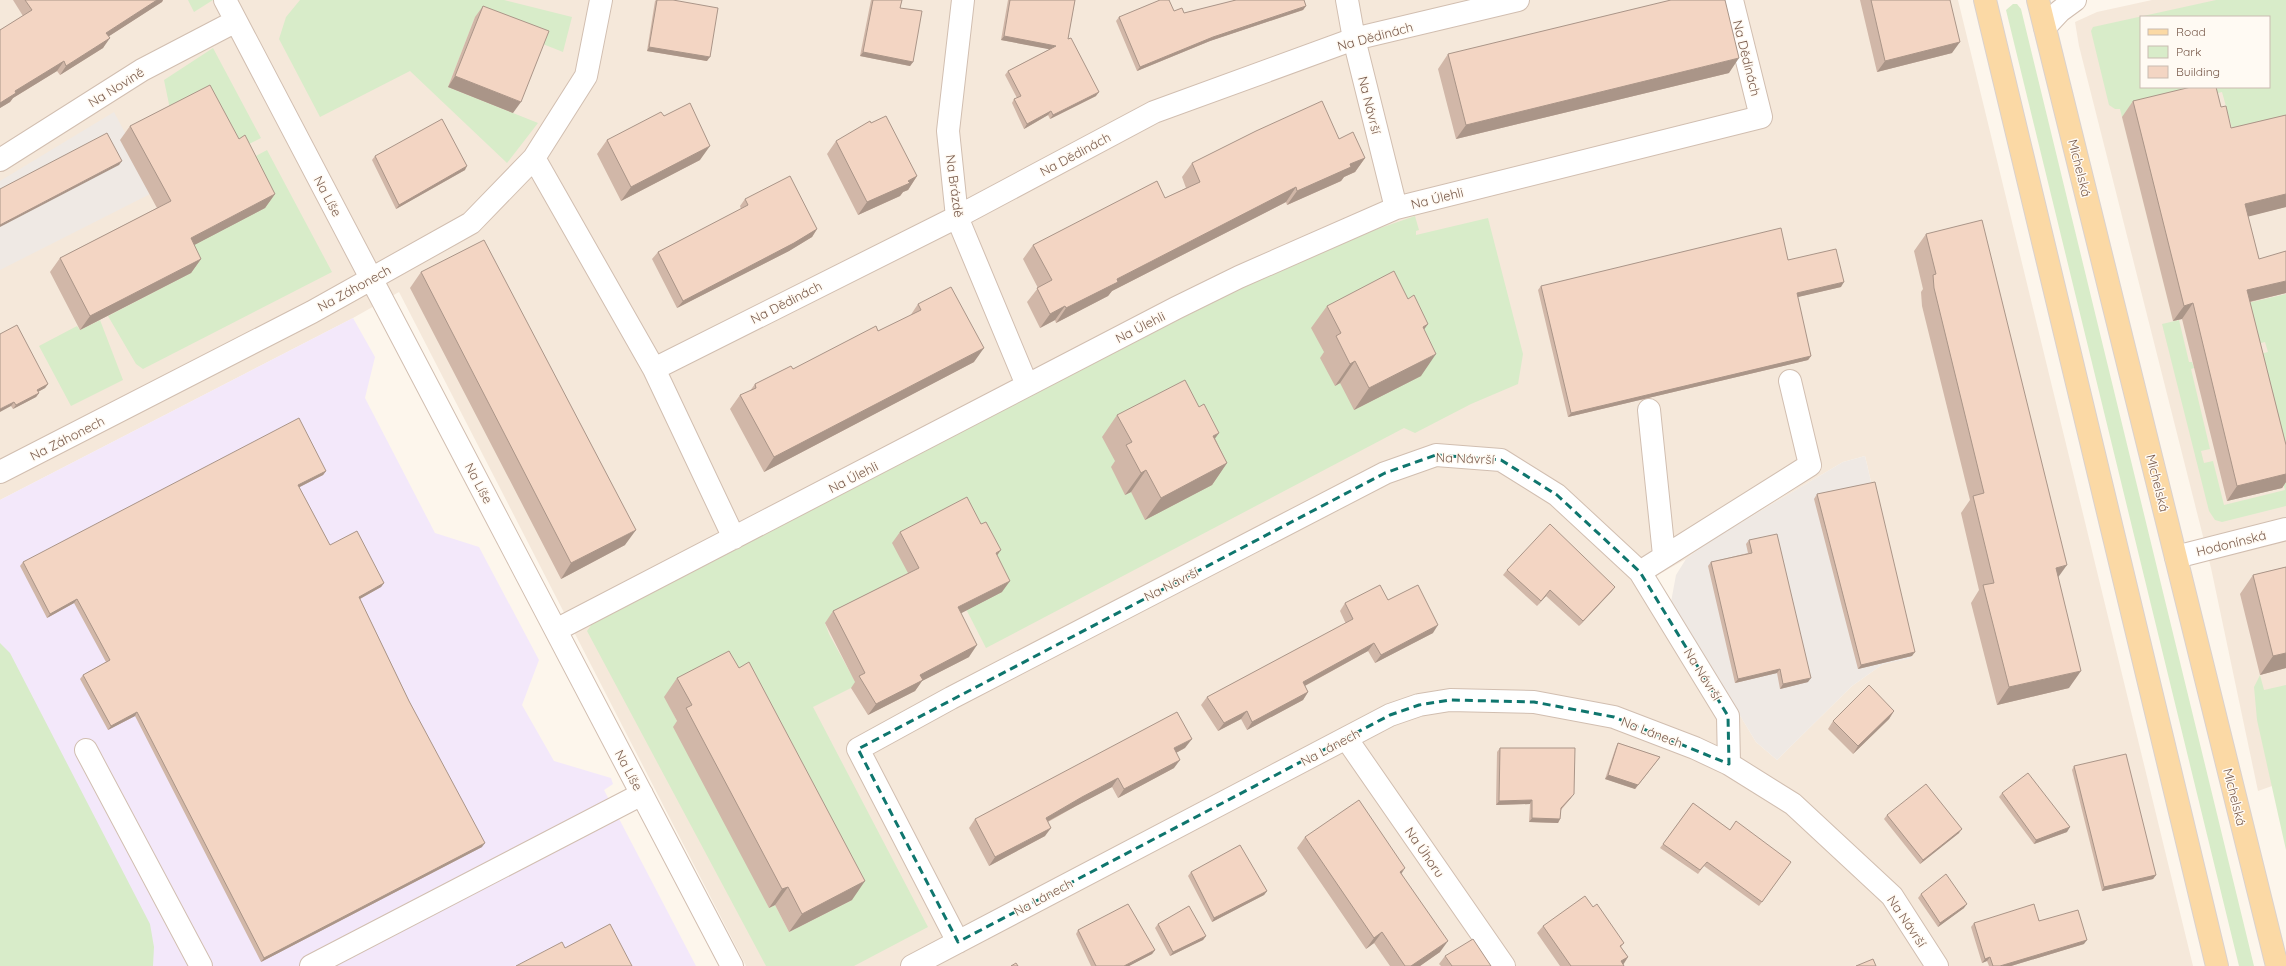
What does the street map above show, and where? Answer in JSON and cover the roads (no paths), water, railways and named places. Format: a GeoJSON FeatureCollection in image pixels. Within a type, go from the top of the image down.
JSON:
{"type":"FeatureCollection","features":[{"type":"Feature","properties":{"kind":"main road"},"geometry":{"type":"LineString","coordinates":[[1985,0],[2217,966]]}},
{"type":"Feature","properties":{"kind":"main road","name":"Michelská"},"geometry":{"type":"LineString","coordinates":[[2038,0],[2277,966]]}},
{"type":"Feature","properties":{"kind":"street","name":"Na Líše"},"geometry":{"type":"LineString","coordinates":[[225,0],[732,966]]}},
{"type":"Feature","properties":{"kind":"street","name":"Na Záhonech"},"geometry":{"type":"LineString","coordinates":[[0,472],[312,312],[471,223],[534,158],[586,76],[601,0]]}},
{"type":"Feature","properties":{"kind":"street","name":"Na Brázdě"},"geometry":{"type":"LineString","coordinates":[[963,0],[948,131],[957,216],[1027,385]]}},
{"type":"Feature","properties":{"kind":"street","name":"Na Návrší"},"geometry":{"type":"LineString","coordinates":[[1347,0],[1354,40],[1396,208]]}},
{"type":"Feature","properties":{"kind":"street","name":"Na Dědinách"},"geometry":{"type":"LineString","coordinates":[[654,369],[957,216],[1154,112],[1354,40],[1518,0]]}},
{"type":"Feature","properties":{"kind":"street","name":"Na Dědinách"},"geometry":{"type":"LineString","coordinates":[[1732,0],[1761,116]]}},
{"type":"Feature","properties":{"kind":"street"},"geometry":{"type":"LineString","coordinates":[[2044,27],[2060,11],[2075,0]]}},
{"type":"Feature","properties":{"kind":"street","name":"Na Novině"},"geometry":{"type":"LineString","coordinates":[[0,160],[142,70],[236,20]]}},
{"type":"Feature","properties":{"kind":"street","name":"Na Úlehli"},"geometry":{"type":"LineString","coordinates":[[556,630],[1027,385],[1239,277],[1396,208],[1761,116]]}},
{"type":"Feature","properties":{"kind":"street"},"geometry":{"type":"LineString","coordinates":[[534,158],[654,369],[734,538]]}},
{"type":"Feature","properties":{"kind":"street"},"geometry":{"type":"LineString","coordinates":[[1640,572],[1664,555],[1810,465],[1790,381]]}},
{"type":"Feature","properties":{"kind":"street"},"geometry":{"type":"LineString","coordinates":[[1649,410],[1664,555]]}},
{"type":"Feature","properties":{"kind":"street","name":"Na Návrší"},"geometry":{"type":"LineString","coordinates":[[958,942],[858,749],[951,698],[1385,473],[1436,454],[1501,460],[1557,495],[1640,572],[1728,716],[1729,764],[1793,804],[1892,896],[1937,966]]}},
{"type":"Feature","properties":{"kind":"street","name":"Hodonínská"},"geometry":{"type":"LineString","coordinates":[[2176,557],[2286,529]]}},
{"type":"Feature","properties":{"kind":"street","name":"Na Lánech"},"geometry":{"type":"LineString","coordinates":[[912,966],[1390,715],[1419,705],[1450,700],[1534,702],[1614,717],[1695,748],[1729,764]]}},
{"type":"Feature","properties":{"kind":"street","name":"Na Úhoru"},"geometry":{"type":"LineString","coordinates":[[1346,738],[1504,966]]}},
{"type":"Feature","properties":{"kind":"street"},"geometry":{"type":"LineString","coordinates":[[86,750],[202,966]]}},
{"type":"Feature","properties":{"kind":"street"},"geometry":{"type":"LineString","coordinates":[[311,966],[642,794]]}}]}
